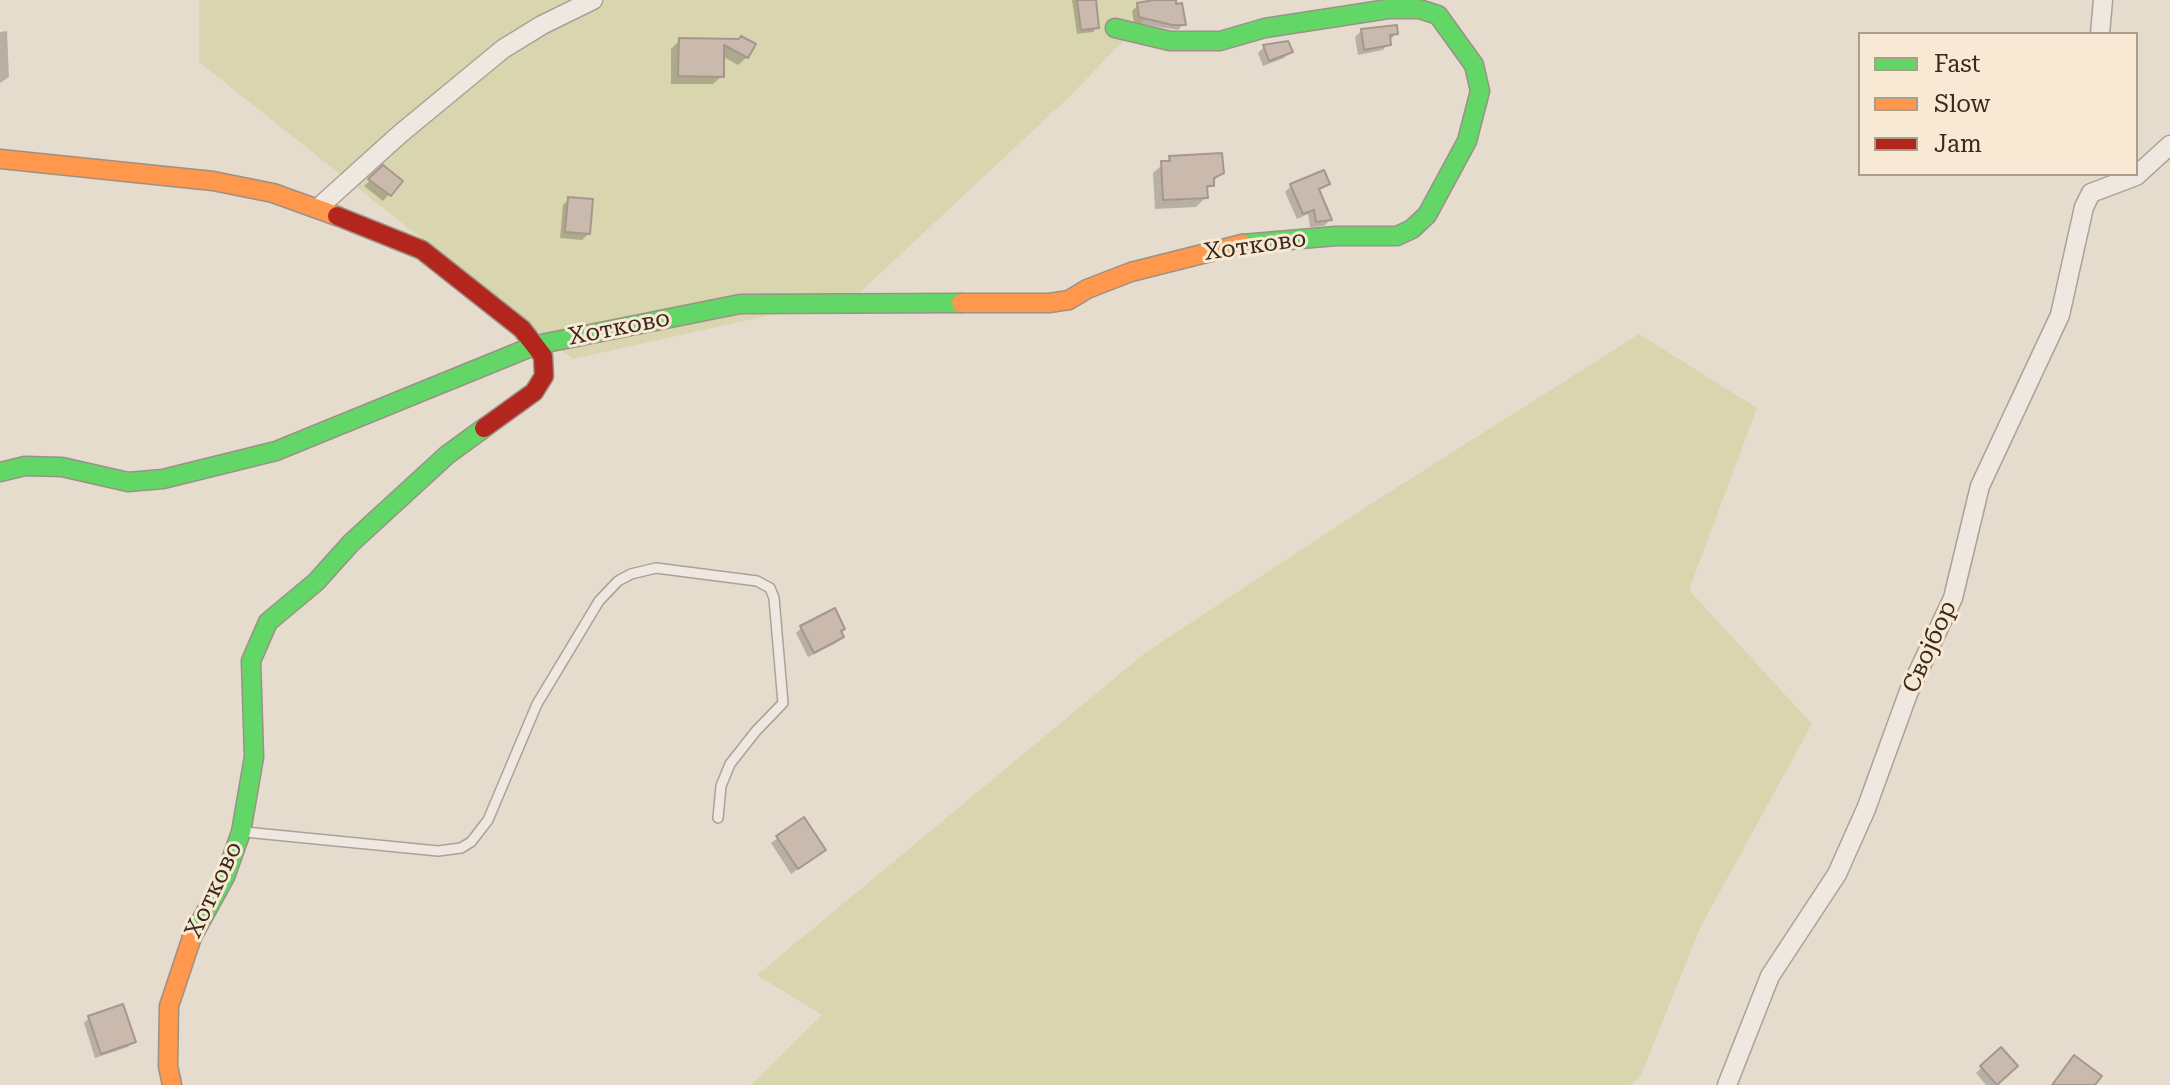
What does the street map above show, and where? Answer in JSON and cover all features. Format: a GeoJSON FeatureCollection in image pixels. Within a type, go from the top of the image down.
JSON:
{"type":"FeatureCollection","features":[{"type":"Feature","properties":{"kind":"street"},"geometry":{"type":"LineString","coordinates":[[318,208],[400,134],[503,49],[542,25],[593,0]]}},
{"type":"Feature","properties":{"kind":"street"},"geometry":{"type":"LineString","coordinates":[[2100,32],[2103,0]]}},
{"type":"Feature","properties":{"kind":"street","name":"Хотково"},"geometry":{"type":"LineString","coordinates":[[0,472],[25,466],[62,467],[128,482],[163,479],[276,451],[536,345],[740,304],[1069,300],[1087,289],[1131,272],[1227,246],[1311,237],[1397,236],[1412,229],[1427,215],[1467,141],[1475,117],[1480,91],[1474,65],[1438,15],[1419,9],[1388,9],[1265,28],[1220,41],[1170,41],[1115,28]]}},
{"type":"Feature","properties":{"kind":"street"},"geometry":{"type":"LineString","coordinates":[[2138,174],[2170,145]]}},
{"type":"Feature","properties":{"kind":"street","name":"Хотково"},"geometry":{"type":"LineString","coordinates":[[0,159],[213,181],[273,193],[318,208],[422,250],[522,329],[543,356],[544,376],[534,392],[447,455],[351,543],[316,582],[268,622],[251,661],[254,757],[241,832],[225,877],[190,940],[169,1006],[168,1066],[172,1085]]}},
{"type":"Feature","properties":{"kind":"street"},"geometry":{"type":"LineString","coordinates":[[2087,176],[2091,193],[2136,176]]}},
{"type":"Feature","properties":{"kind":"street","name":"Својбор"},"geometry":{"type":"LineString","coordinates":[[1727,1085],[1770,976],[1837,874],[1866,809],[1909,691],[1953,598],[1980,486],[2060,315],[2084,207],[2091,193]]}},
{"type":"Feature","properties":{"kind":"lane"},"geometry":{"type":"LineString","coordinates":[[241,832],[438,851],[461,848],[471,842],[488,820],[537,704],[599,601],[618,581],[656,568],[762,582],[770,588],[774,598],[783,703],[730,764],[721,786],[718,818]]}},
{"type":"Feature","properties":{"kind":"shaded area"},"geometry":{"type":"Polygon","coordinates":[[[199,0],[1163,0],[1068,98],[856,296],[573,359],[199,62],[199,0]]]}},
{"type":"Feature","properties":{"kind":"shaded area"},"geometry":{"type":"Polygon","coordinates":[[[1639,334],[1757,408],[1689,590],[1812,724],[1701,926],[1641,1075],[1631,1085],[751,1085],[822,1015],[757,975],[1145,653],[1366,507],[1639,334]]]}},
{"type":"Feature","properties":{"kind":"building"},"geometry":{"type":"Polygon","coordinates":[[[1077,0],[1096,0],[1099,28],[1081,30],[1077,0]]]}},
{"type":"Feature","properties":{"kind":"building"},"geometry":{"type":"Polygon","coordinates":[[[1154,0],[1182,3],[1186,25],[1139,17],[1137,3],[1154,0]]]}},
{"type":"Feature","properties":{"kind":"building"},"geometry":{"type":"Polygon","coordinates":[[[1397,25],[1398,34],[1390,35],[1391,45],[1364,50],[1361,29],[1397,25]]]}},
{"type":"Feature","properties":{"kind":"building"},"geometry":{"type":"Polygon","coordinates":[[[741,36],[756,44],[748,58],[724,45],[724,77],[678,76],[679,38],[739,39],[741,36]]]}},
{"type":"Feature","properties":{"kind":"building"},"geometry":{"type":"Polygon","coordinates":[[[1288,41],[1293,52],[1269,61],[1263,45],[1288,41]]]}},
{"type":"Feature","properties":{"kind":"building"},"geometry":{"type":"Polygon","coordinates":[[[1222,153],[1224,173],[1214,178],[1214,186],[1207,186],[1208,198],[1163,200],[1161,161],[1170,161],[1169,156],[1222,153]]]}},
{"type":"Feature","properties":{"kind":"building"},"geometry":{"type":"Polygon","coordinates":[[[383,165],[403,181],[391,196],[368,179],[383,165]]]}},
{"type":"Feature","properties":{"kind":"building"},"geometry":{"type":"Polygon","coordinates":[[[1324,170],[1330,184],[1319,189],[1332,220],[1316,222],[1314,210],[1303,214],[1290,184],[1324,170]]]}},
{"type":"Feature","properties":{"kind":"building"},"geometry":{"type":"Polygon","coordinates":[[[568,197],[593,199],[590,234],[565,232],[568,197]]]}},
{"type":"Feature","properties":{"kind":"building"},"geometry":{"type":"Polygon","coordinates":[[[835,608],[845,629],[841,631],[844,637],[814,653],[800,626],[835,608]]]}},
{"type":"Feature","properties":{"kind":"building"},"geometry":{"type":"Polygon","coordinates":[[[804,817],[826,850],[798,869],[776,836],[804,817]]]}},
{"type":"Feature","properties":{"kind":"building"},"geometry":{"type":"Polygon","coordinates":[[[123,1004],[136,1042],[101,1054],[88,1016],[123,1004]]]}},
{"type":"Feature","properties":{"kind":"building"},"geometry":{"type":"Polygon","coordinates":[[[2001,1047],[2018,1066],[1997,1085],[1980,1066],[2001,1047]]]}},
{"type":"Feature","properties":{"kind":"building"},"geometry":{"type":"Polygon","coordinates":[[[2074,1055],[2102,1076],[2095,1085],[2052,1085],[2074,1055]]]}},
{"type":"Feature","properties":{"kind":"traffic: fast"},"geometry":{"type":"LineString","coordinates":[[1115,28],[1170,41],[1220,41],[1265,28],[1388,9],[1419,9],[1438,15],[1474,65],[1480,91],[1467,141],[1427,215],[1412,229],[1397,236],[1336,236],[1242,244]]}},
{"type":"Feature","properties":{"kind":"traffic: fast"},"geometry":{"type":"LineString","coordinates":[[0,472],[25,466],[62,467],[128,482],[163,479],[276,451],[536,345],[740,304],[961,303]]}},
{"type":"Feature","properties":{"kind":"traffic: fast"},"geometry":{"type":"LineString","coordinates":[[192,937],[225,877],[241,832],[254,757],[251,661],[268,622],[316,582],[351,543],[447,455],[484,428]]}},
{"type":"Feature","properties":{"kind":"traffic: slow"},"geometry":{"type":"LineString","coordinates":[[0,159],[213,181],[273,193],[337,216]]}},
{"type":"Feature","properties":{"kind":"traffic: slow"},"geometry":{"type":"LineString","coordinates":[[961,303],[1049,303],[1069,300],[1087,289],[1131,272],[1242,244]]}},
{"type":"Feature","properties":{"kind":"traffic: slow"},"geometry":{"type":"LineString","coordinates":[[172,1085],[168,1066],[169,1006],[192,937]]}},
{"type":"Feature","properties":{"kind":"traffic: jam"},"geometry":{"type":"LineString","coordinates":[[337,216],[422,250],[522,329],[543,356],[544,376],[534,392],[484,428]]}}]}
